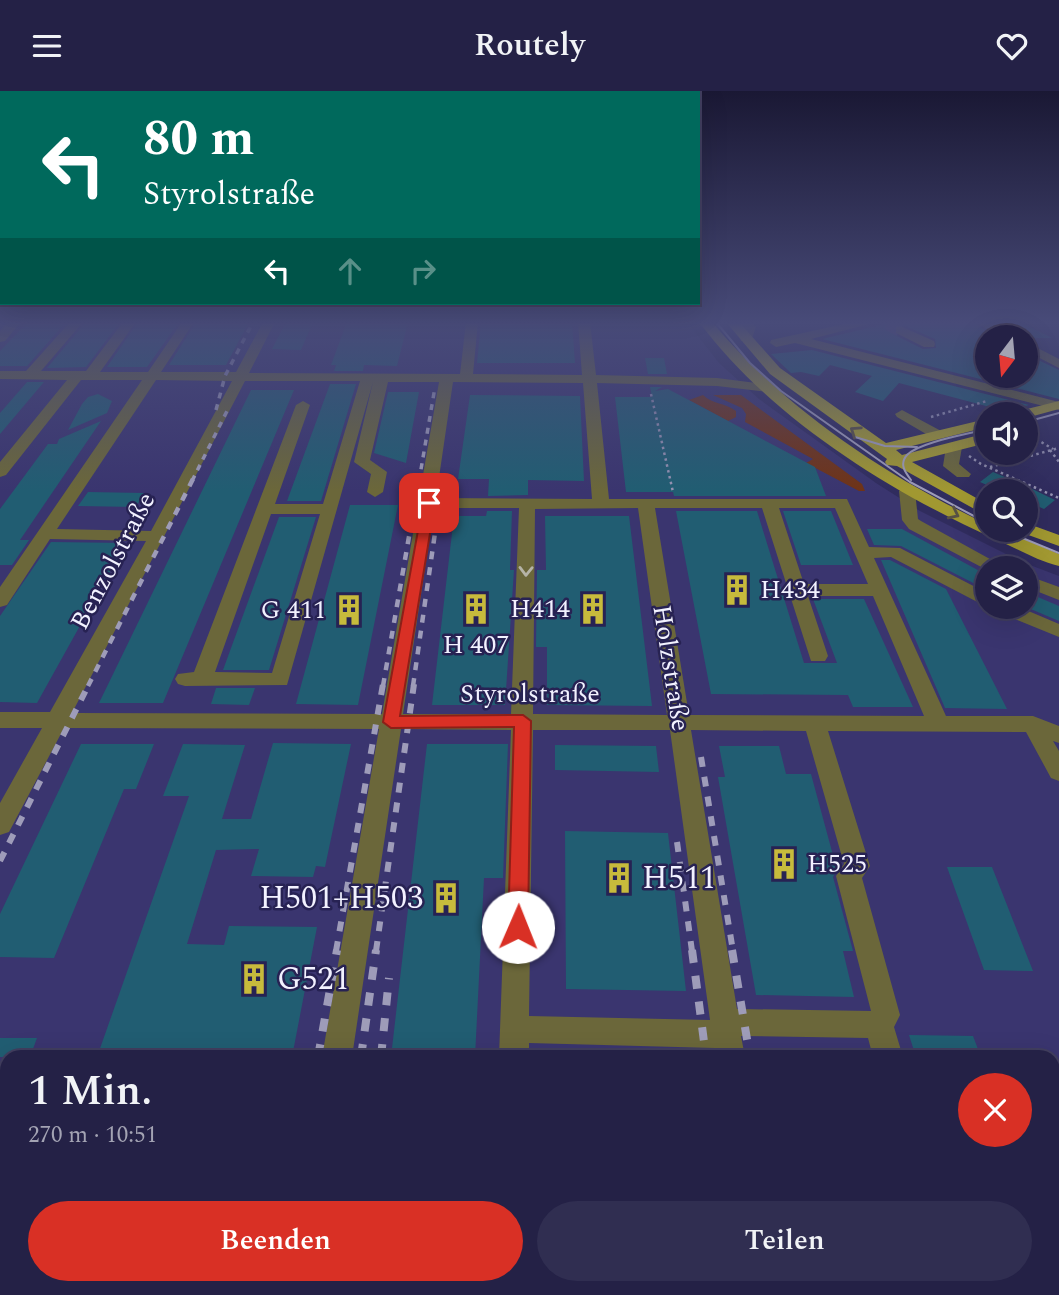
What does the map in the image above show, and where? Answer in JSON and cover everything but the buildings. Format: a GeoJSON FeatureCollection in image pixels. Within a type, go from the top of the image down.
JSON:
{"type":"FeatureCollection","features":[{"type":"Feature","properties":{"kind":"main road"},"geometry":{"type":"LineString","coordinates":[[785,378],[901,462],[975,505]]}},
{"type":"Feature","properties":{"kind":"main road"},"geometry":{"type":"LineString","coordinates":[[768,389],[853,456],[906,491],[975,524]]}},
{"type":"Feature","properties":{"kind":"main road"},"geometry":{"type":"LineString","coordinates":[[1038,412],[1058,409]]}},
{"type":"Feature","properties":{"kind":"main road"},"geometry":{"type":"LineString","coordinates":[[1038,420],[1058,409]]}},
{"type":"Feature","properties":{"kind":"main road"},"geometry":{"type":"LineString","coordinates":[[882,449],[975,426]]}},
{"type":"Feature","properties":{"kind":"main road"},"geometry":{"type":"LineString","coordinates":[[853,456],[881,462],[901,462],[975,441]]}},
{"type":"Feature","properties":{"kind":"main road"},"geometry":{"type":"LineString","coordinates":[[1038,533],[1059,541]]}},
{"type":"Feature","properties":{"kind":"main road"},"geometry":{"type":"LineString","coordinates":[[1015,542],[1059,561]]}},
{"type":"Feature","properties":{"kind":"street"},"geometry":{"type":"LineString","coordinates":[[0,472],[81,378]]}},
{"type":"Feature","properties":{"kind":"street"},"geometry":{"type":"LineString","coordinates":[[0,601],[150,378]]}},
{"type":"Feature","properties":{"kind":"street","name":"Benzolstraße"},"geometry":{"type":"LineString","coordinates":[[0,824],[157,536],[239,378]]}},
{"type":"Feature","properties":{"kind":"street"},"geometry":{"type":"LineString","coordinates":[[303,405],[264,509],[194,679],[281,680],[328,509],[374,378]]}},
{"type":"Feature","properties":{"kind":"street"},"geometry":{"type":"LineString","coordinates":[[375,378],[362,462],[379,472],[375,492]]}},
{"type":"Feature","properties":{"kind":"street"},"geometry":{"type":"LineString","coordinates":[[338,1050],[429,503],[456,378]]}},
{"type":"Feature","properties":{"kind":"street"},"geometry":{"type":"LineString","coordinates":[[481,378],[717,382],[768,389]]}},
{"type":"Feature","properties":{"kind":"street"},"geometry":{"type":"LineString","coordinates":[[655,381],[682,378]]}},
{"type":"Feature","properties":{"kind":"street"},"geometry":{"type":"LineString","coordinates":[[747,378],[753,384],[768,389]]}},
{"type":"Feature","properties":{"kind":"street"},"geometry":{"type":"LineString","coordinates":[[943,378],[1058,409]]}},
{"type":"Feature","properties":{"kind":"street"},"geometry":{"type":"LineString","coordinates":[[588,379],[601,503]]}},
{"type":"Feature","properties":{"kind":"street"},"geometry":{"type":"LineString","coordinates":[[902,414],[938,435]]}},
{"type":"Feature","properties":{"kind":"street"},"geometry":{"type":"LineString","coordinates":[[954,447],[951,466],[963,474]]}},
{"type":"Feature","properties":{"kind":"street"},"geometry":{"type":"LineString","coordinates":[[906,491],[910,520],[915,525],[975,556]]}},
{"type":"Feature","properties":{"kind":"street"},"geometry":{"type":"LineString","coordinates":[[429,503],[841,503],[938,723]]}},
{"type":"Feature","properties":{"kind":"street"},"geometry":{"type":"LineString","coordinates":[[527,503],[515,1043],[727,1038],[879,1025]]}},
{"type":"Feature","properties":{"kind":"street","name":"Holzstraße"},"geometry":{"type":"LineString","coordinates":[[646,503],[727,1038]]}},
{"type":"Feature","properties":{"kind":"street"},"geometry":{"type":"LineString","coordinates":[[769,503],[818,656]]}},
{"type":"Feature","properties":{"kind":"street"},"geometry":{"type":"LineString","coordinates":[[264,509],[328,509]]}},
{"type":"Feature","properties":{"kind":"street"},"geometry":{"type":"LineString","coordinates":[[44,534],[157,536]]}},
{"type":"Feature","properties":{"kind":"street"},"geometry":{"type":"LineString","coordinates":[[863,553],[894,552],[975,595]]}},
{"type":"Feature","properties":{"kind":"street"},"geometry":{"type":"LineString","coordinates":[[1038,586],[1059,594]]}},
{"type":"Feature","properties":{"kind":"street"},"geometry":{"type":"LineString","coordinates":[[797,590],[879,590]]}},
{"type":"Feature","properties":{"kind":"street"},"geometry":{"type":"LineString","coordinates":[[1030,619],[1059,631]]}},
{"type":"Feature","properties":{"kind":"street","name":"Styrolstraße"},"geometry":{"type":"LineString","coordinates":[[0,720],[1033,724],[1059,735]]}},
{"type":"Feature","properties":{"kind":"street"},"geometry":{"type":"LineString","coordinates":[[815,723],[857,866],[849,876],[886,1015],[879,1025]]}},
{"type":"Feature","properties":{"kind":"street"},"geometry":{"type":"LineString","coordinates":[[1033,724],[1059,772]]}},
{"type":"Feature","properties":{"kind":"street"},"geometry":{"type":"LineString","coordinates":[[879,1025],[886,1050]]}},
{"type":"Feature","properties":{"kind":"path"},"geometry":{"type":"LineString","coordinates":[[655,381],[676,503]]}},
{"type":"Feature","properties":{"kind":"path"},"geometry":{"type":"LineString","coordinates":[[916,421],[985,403],[989,397]]}},
{"type":"Feature","properties":{"kind":"path"},"geometry":{"type":"LineString","coordinates":[[1038,441],[1052,450],[1059,462]]}},
{"type":"Feature","properties":{"kind":"path"},"geometry":{"type":"LineString","coordinates":[[954,447],[989,468],[1059,498]]}},
{"type":"Feature","properties":{"kind":"path"},"geometry":{"type":"LineString","coordinates":[[989,468],[1059,448]]}},
{"type":"Feature","properties":{"kind":"shaded area"},"geometry":{"type":"Polygon","coordinates":[[[0,378],[736,378],[759,399],[876,483],[920,511],[975,538],[975,542],[982,542],[1010,556],[975,556],[975,619],[1038,619],[1038,568],[1059,576],[1059,1050],[0,1050],[0,378]]]}},
{"type":"Feature","properties":{"kind":"shaded area"},"geometry":{"type":"Polygon","coordinates":[[[703,395],[732,408],[736,411],[736,417],[728,421],[689,400],[703,395]]]}},
{"type":"Feature","properties":{"kind":"shaded area"},"geometry":{"type":"Polygon","coordinates":[[[713,395],[741,395],[862,484],[865,491],[859,491],[806,463],[813,459],[745,422],[746,414],[742,408],[713,395]]]}},
{"type":"Feature","properties":{"kind":"tram line"},"geometry":{"type":"LineString","coordinates":[[767,378],[910,482],[975,517]]}},
{"type":"Feature","properties":{"kind":"tram line"},"geometry":{"type":"LineString","coordinates":[[1038,419],[1059,413]]}},
{"type":"Feature","properties":{"kind":"tram line"},"geometry":{"type":"LineString","coordinates":[[911,480],[903,465],[905,458],[913,450],[975,432]]}},
{"type":"Feature","properties":{"kind":"tram line"},"geometry":{"type":"LineString","coordinates":[[855,437],[885,446],[917,447]]}},
{"type":"Feature","properties":{"kind":"tram line"},"geometry":{"type":"LineString","coordinates":[[1032,542],[1059,553]]}},
{"type":"Feature","properties":{"kind":"railway"},"geometry":{"type":"LineString","coordinates":[[216,410],[224,378]]}},
{"type":"Feature","properties":{"kind":"railway"},"geometry":{"type":"LineString","coordinates":[[419,481],[435,387]]}},
{"type":"Feature","properties":{"kind":"railway"},"geometry":{"type":"LineString","coordinates":[[193,479],[228,409]]}},
{"type":"Feature","properties":{"kind":"railway"},"geometry":{"type":"LineString","coordinates":[[88,686],[193,479]]}},
{"type":"Feature","properties":{"kind":"railway"},"geometry":{"type":"LineString","coordinates":[[383,686],[419,479]]}},
{"type":"Feature","properties":{"kind":"railway"},"geometry":{"type":"LineString","coordinates":[[413,686],[438,512]]}},
{"type":"Feature","properties":{"kind":"railway"},"geometry":{"type":"LineString","coordinates":[[0,861],[89,684]]}},
{"type":"Feature","properties":{"kind":"railway"},"geometry":{"type":"LineString","coordinates":[[336,951],[383,684]]}},
{"type":"Feature","properties":{"kind":"railway"},"geometry":{"type":"LineString","coordinates":[[376,951],[414,684]]}},
{"type":"Feature","properties":{"kind":"railway"},"geometry":{"type":"LineString","coordinates":[[701,757],[733,951]]}},
{"type":"Feature","properties":{"kind":"railway"},"geometry":{"type":"LineString","coordinates":[[677,842],[692,951]]}},
{"type":"Feature","properties":{"kind":"railway"},"geometry":{"type":"LineString","coordinates":[[319,1050],[337,950]]}},
{"type":"Feature","properties":{"kind":"railway"},"geometry":{"type":"LineString","coordinates":[[362,1050],[376,950]]}},
{"type":"Feature","properties":{"kind":"railway"},"geometry":{"type":"LineString","coordinates":[[692,950],[705,1050]]}},
{"type":"Feature","properties":{"kind":"railway"},"geometry":{"type":"LineString","coordinates":[[732,950],[749,1050]]}},
{"type":"Feature","properties":{"kind":"railway"},"geometry":{"type":"LineString","coordinates":[[382,1050],[389,978]]}},
{"type":"Feature","properties":{"kind":"place","name":"H434"},"geometry":{"type":"Point","coordinates":[737,590]}},
{"type":"Feature","properties":{"kind":"place","name":"H 407"},"geometry":{"type":"Point","coordinates":[476,609]}},
{"type":"Feature","properties":{"kind":"place","name":"H414"},"geometry":{"type":"Point","coordinates":[593,609]}},
{"type":"Feature","properties":{"kind":"place","name":"G 411"},"geometry":{"type":"Point","coordinates":[349,610]}},
{"type":"Feature","properties":{"kind":"place","name":"H525"},"geometry":{"type":"Point","coordinates":[784,864]}},
{"type":"Feature","properties":{"kind":"place","name":"H511"},"geometry":{"type":"Point","coordinates":[619,878]}},
{"type":"Feature","properties":{"kind":"place","name":"H501+H503"},"geometry":{"type":"Point","coordinates":[446,898]}},
{"type":"Feature","properties":{"kind":"place","name":"G521"},"geometry":{"type":"Point","coordinates":[254,979]}},
{"type":"Feature","properties":{"kind":"route"},"geometry":{"type":"LineString","coordinates":[[429,503],[391,722],[523,721],[518,927]]}}]}
